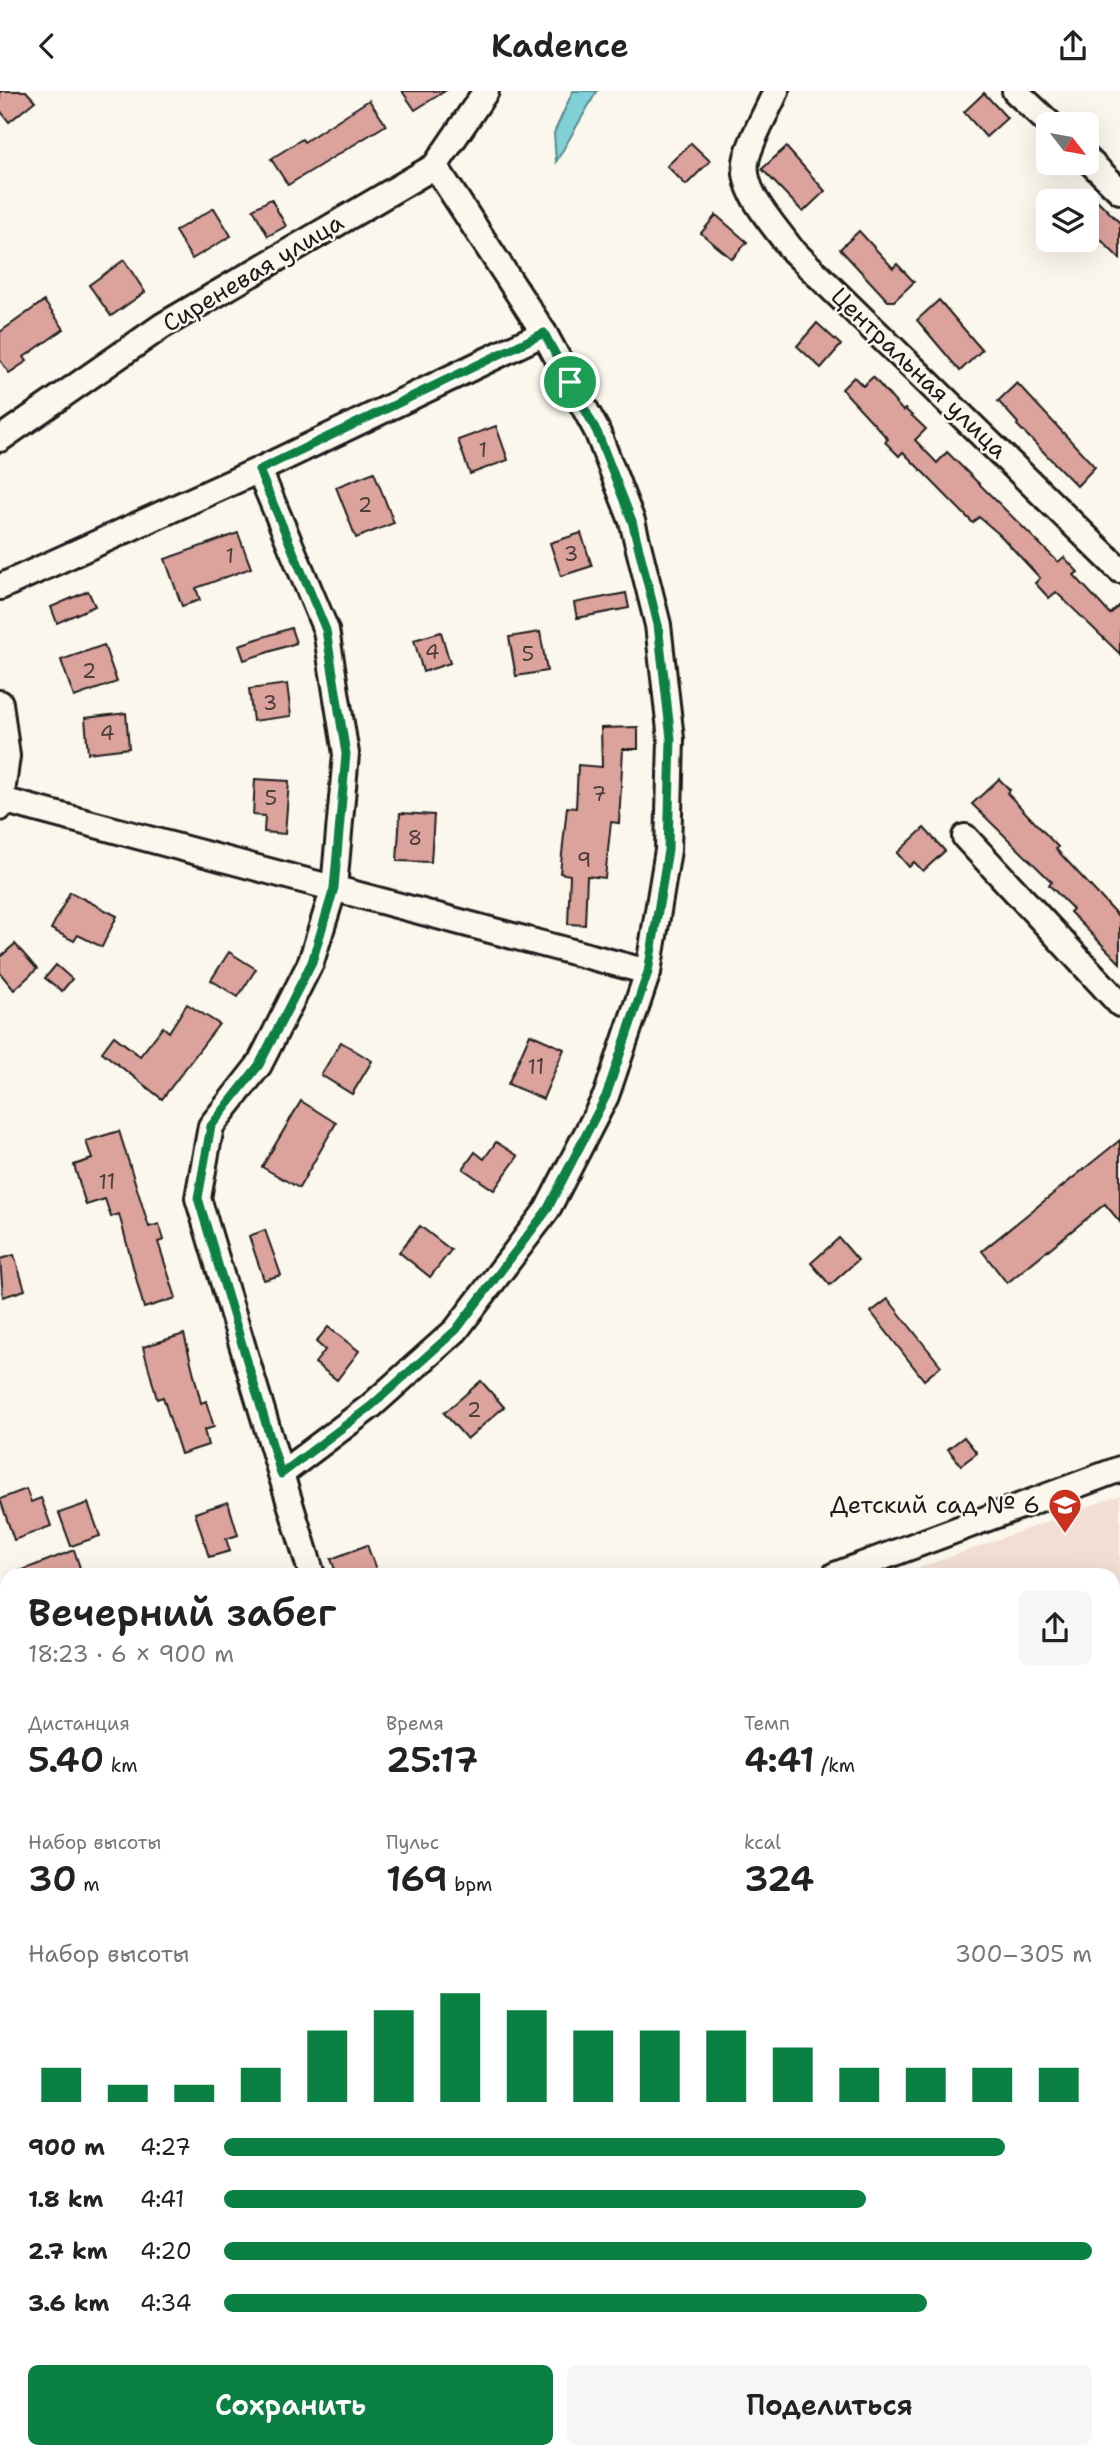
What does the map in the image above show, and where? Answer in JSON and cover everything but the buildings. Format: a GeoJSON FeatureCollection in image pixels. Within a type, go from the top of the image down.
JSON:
{"type":"FeatureCollection","features":[{"type":"Feature","properties":{"kind":"street","name":"Сиреневая улица"},"geometry":{"type":"LineString","coordinates":[[0,439],[162,326],[435,166],[486,91]]}},
{"type":"Feature","properties":{"kind":"street","name":"Центральная улица"},"geometry":{"type":"LineString","coordinates":[[776,91],[746,159],[748,182],[758,204],[791,249],[1120,570]]}},
{"type":"Feature","properties":{"kind":"street"},"geometry":{"type":"LineString","coordinates":[[1015,91],[1037,112]]}},
{"type":"Feature","properties":{"kind":"street"},"geometry":{"type":"LineString","coordinates":[[281,1474],[371,1406],[456,1330],[547,1210],[606,1096],[648,972],[668,850],[671,739],[658,625],[632,521],[597,432],[544,333],[435,166]]}},
{"type":"Feature","properties":{"kind":"street"},"geometry":{"type":"LineString","coordinates":[[1099,171],[1120,191]]}},
{"type":"Feature","properties":{"kind":"street"},"geometry":{"type":"LineString","coordinates":[[0,587],[259,470],[544,333]]}},
{"type":"Feature","properties":{"kind":"street"},"geometry":{"type":"LineString","coordinates":[[259,470],[326,630],[346,754],[334,888],[312,962],[265,1053],[211,1126],[198,1198],[310,1568]]}},
{"type":"Feature","properties":{"kind":"street"},"geometry":{"type":"LineString","coordinates":[[0,703],[7,756],[1,804],[334,888],[648,972]]}},
{"type":"Feature","properties":{"kind":"street"},"geometry":{"type":"LineString","coordinates":[[965,837],[1120,1004]]}},
{"type":"Feature","properties":{"kind":"street"},"geometry":{"type":"LineString","coordinates":[[854,1568],[1120,1469]]}},
{"type":"Feature","properties":{"kind":"shaded area","name":"Детский сад № 6"},"geometry":{"type":"Polygon","coordinates":[[[1120,1495],[1120,1568],[919,1568],[1120,1495]]]}},
{"type":"Feature","properties":{"kind":"water"},"geometry":{"type":"Polygon","coordinates":[[[573,91],[597,91],[556,162],[554,133],[573,91]]]}},
{"type":"Feature","properties":{"kind":"place","name":"Детский сад № 6"},"geometry":{"type":"Point","coordinates":[1065,1535]}},
{"type":"Feature","properties":{"kind":"route"},"geometry":{"type":"LineString","coordinates":[[544,333],[570,382],[597,432],[632,521],[658,625],[671,739],[668,850],[648,972],[606,1096],[547,1210],[456,1330],[371,1406],[281,1474],[198,1198],[211,1126],[259,1065],[312,962],[334,888],[346,754],[326,630],[290,538],[259,470],[544,333]]}}]}
